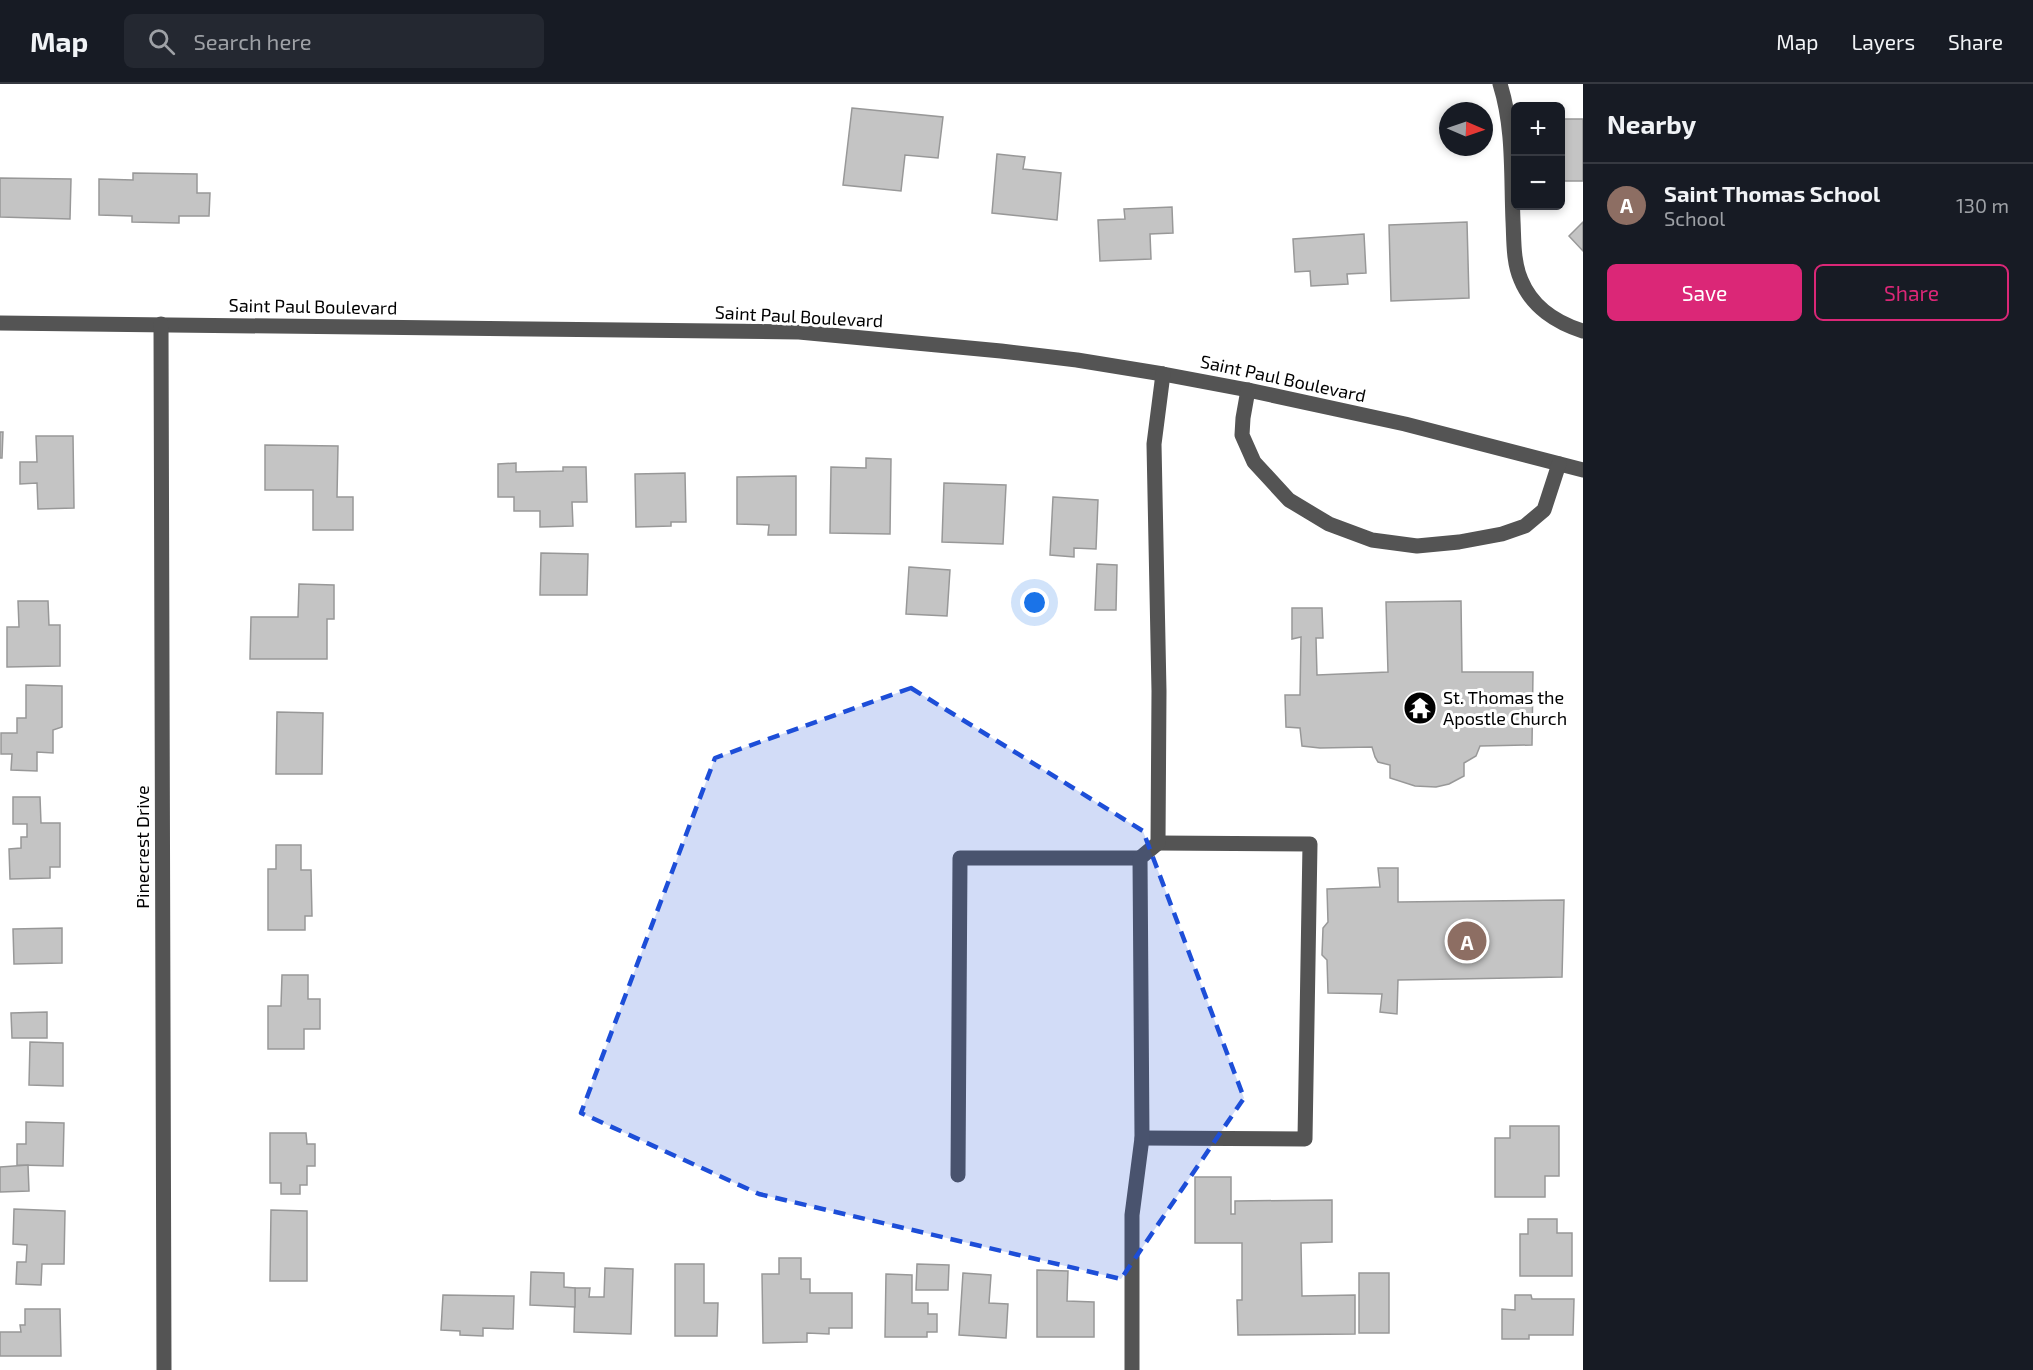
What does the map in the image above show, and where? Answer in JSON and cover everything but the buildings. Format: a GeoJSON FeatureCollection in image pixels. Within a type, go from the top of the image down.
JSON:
{"type":"FeatureCollection","features":[{"type":"Feature","properties":{"kind":"street"},"geometry":{"type":"LineString","coordinates":[[1500,84],[1509,127],[1515,254],[1521,280],[1532,298],[1546,314],[1583,331]]}},
{"type":"Feature","properties":{"kind":"street","name":"Saint Paul Boulevard"},"geometry":{"type":"LineString","coordinates":[[0,323],[799,332],[1012,352],[1163,374],[1404,424],[1583,470]]}},
{"type":"Feature","properties":{"kind":"street","name":"Pinecrest Drive"},"geometry":{"type":"LineString","coordinates":[[161,324],[164,1370]]}},
{"type":"Feature","properties":{"kind":"street"},"geometry":{"type":"LineString","coordinates":[[1158,843],[1159,691],[1154,444],[1163,374]]}},
{"type":"Feature","properties":{"kind":"street"},"geometry":{"type":"LineString","coordinates":[[1248,390],[1242,435],[1254,462],[1289,500],[1329,524],[1372,540],[1417,546],[1459,542],[1502,534],[1525,526],[1544,510],[1558,464]]}},
{"type":"Feature","properties":{"kind":"street"},"geometry":{"type":"LineString","coordinates":[[958,1175],[960,858],[1140,858],[1158,843],[1310,844],[1305,1139],[1142,1138]]}},
{"type":"Feature","properties":{"kind":"street"},"geometry":{"type":"LineString","coordinates":[[1132,1370],[1132,1215],[1142,1138],[1140,858]]}},
{"type":"Feature","properties":{"kind":"highlighted area"},"geometry":{"type":"Polygon","coordinates":[[[911,688],[1143,831],[1244,1098],[1121,1279],[759,1194],[581,1113],[715,758],[911,688]]]}},
{"type":"Feature","properties":{"kind":"place","name":"St. Thomas the Apostle Church"},"geometry":{"type":"Point","coordinates":[1420,708]}},
{"type":"Feature","properties":{"kind":"place","name":"Saint Thomas School"},"geometry":{"type":"Point","coordinates":[1467,941]}}]}
